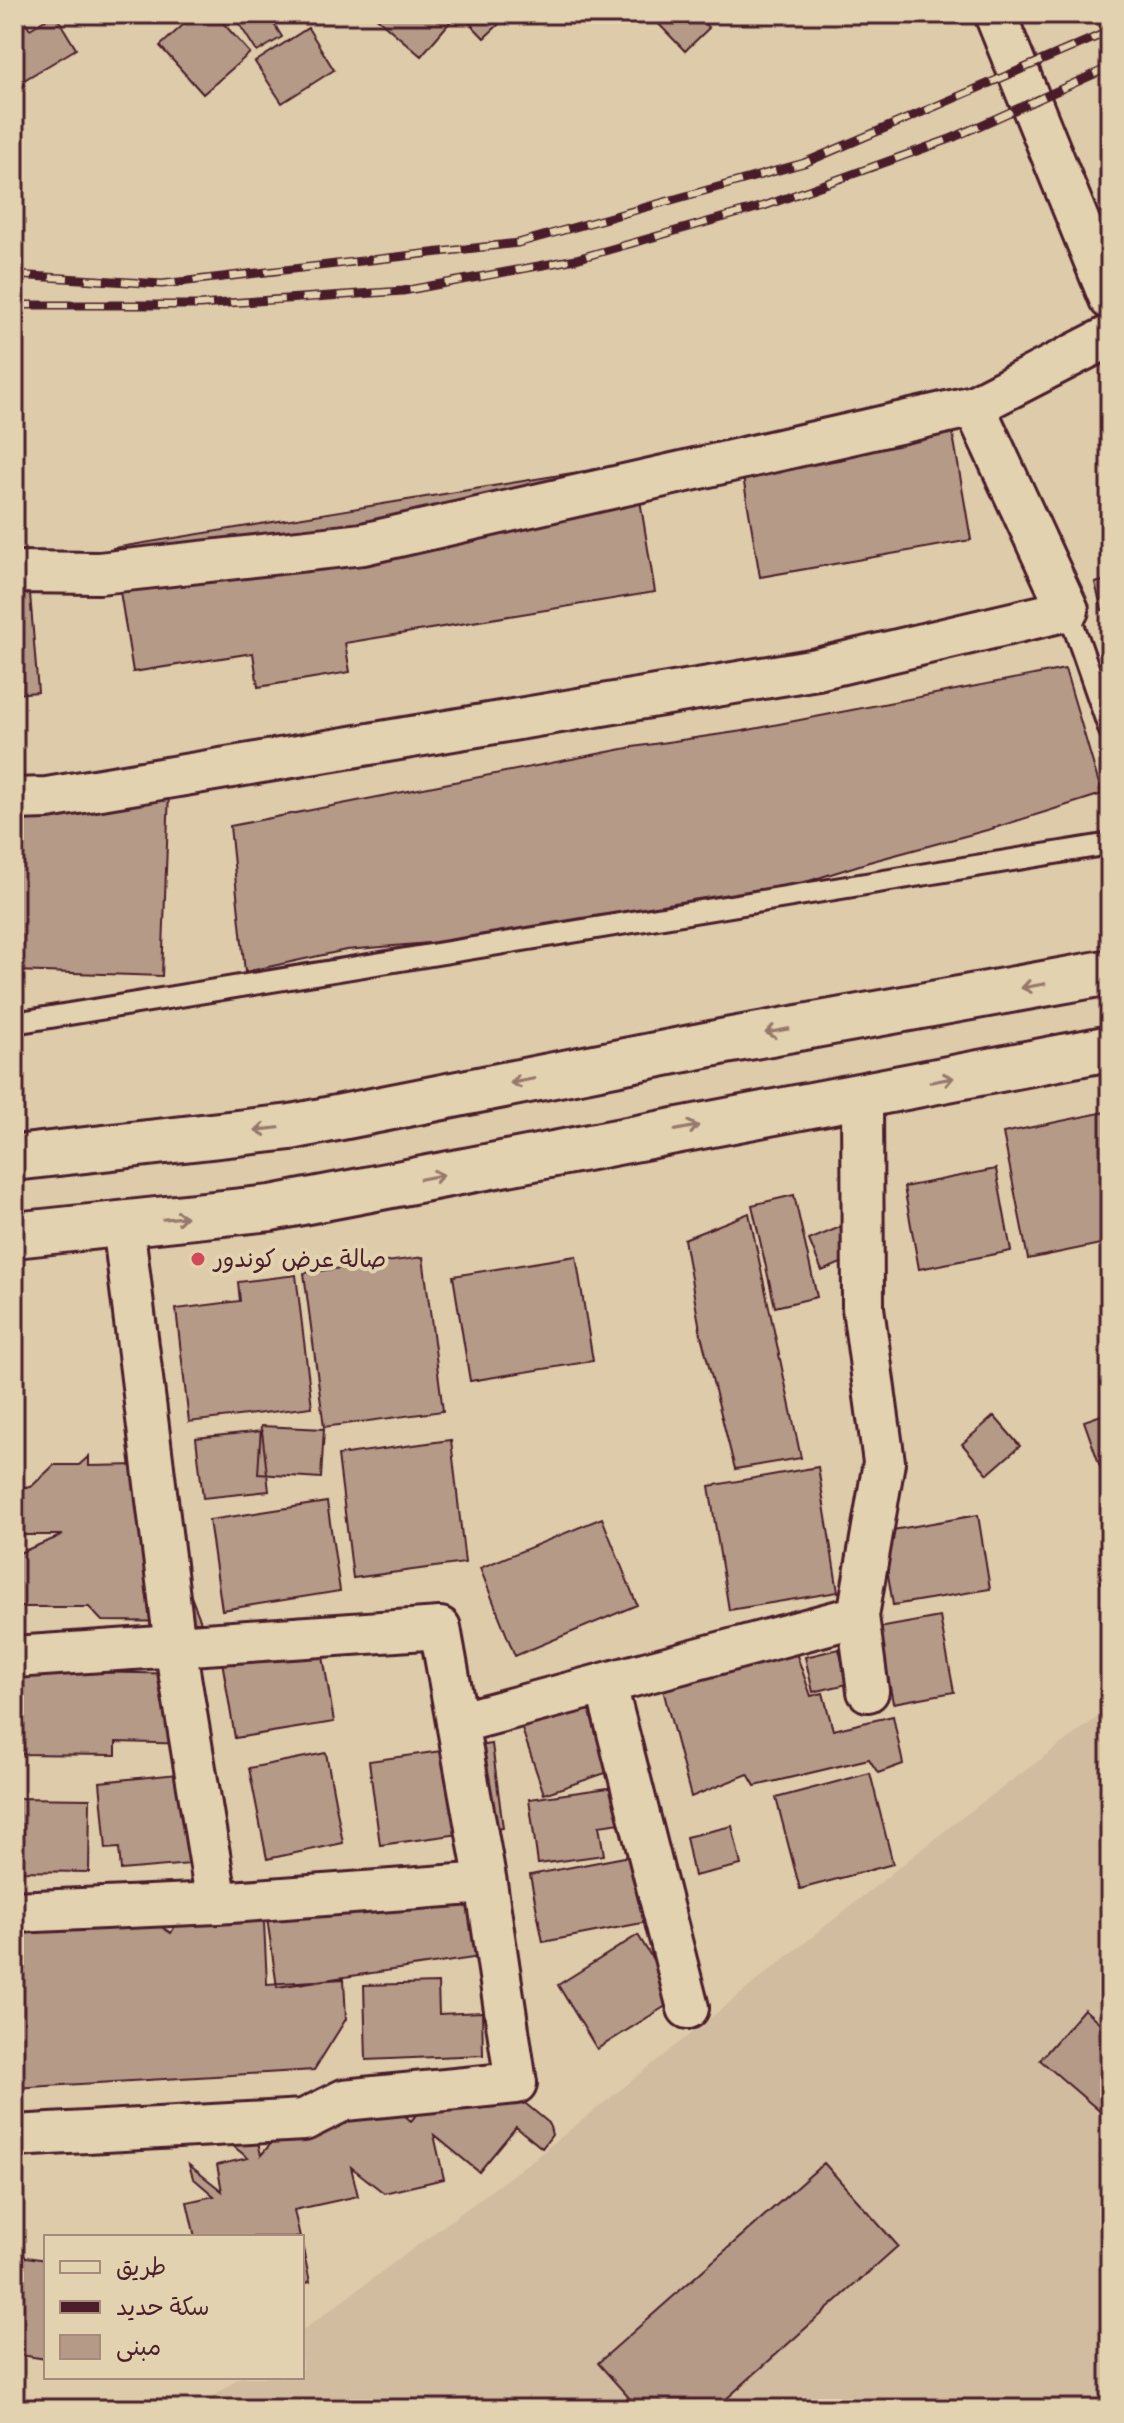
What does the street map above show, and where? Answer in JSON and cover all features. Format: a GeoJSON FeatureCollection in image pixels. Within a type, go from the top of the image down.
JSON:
{"type":"FeatureCollection","features":[{"type":"Feature","properties":{"kind":"highway"},"geometry":{"type":"LineString","coordinates":[[14,1158],[291,1127],[726,1041],[1110,972]]}},
{"type":"Feature","properties":{"kind":"highway"},"geometry":{"type":"LineString","coordinates":[[14,1235],[271,1208],[1110,1048]]}},
{"type":"Feature","properties":{"kind":"street"},"geometry":{"type":"LineString","coordinates":[[995,14],[1110,299]]}},
{"type":"Feature","properties":{"kind":"street"},"geometry":{"type":"LineString","coordinates":[[14,572],[99,573],[363,544],[974,406],[1110,336]]}},
{"type":"Feature","properties":{"kind":"street"},"geometry":{"type":"LineString","coordinates":[[14,799],[47,798],[817,669],[1068,610],[974,406]]}},
{"type":"Feature","properties":{"kind":"street"},"geometry":{"type":"LineString","coordinates":[[862,1095],[863,1308],[884,1462],[858,1616],[868,1691]]}},
{"type":"Feature","properties":{"kind":"street"},"geometry":{"type":"LineString","coordinates":[[123,1224],[175,1646],[217,1903]]}},
{"type":"Feature","properties":{"kind":"street"},"geometry":{"type":"LineString","coordinates":[[457,1723],[858,1616]]}},
{"type":"Feature","properties":{"kind":"street"},"geometry":{"type":"LineString","coordinates":[[14,1657],[440,1628],[486,1883],[516,2083],[344,2100],[304,2120],[14,2136]]}},
{"type":"Feature","properties":{"kind":"street"},"geometry":{"type":"LineString","coordinates":[[606,1685],[688,2008]]}},
{"type":"Feature","properties":{"kind":"street"},"geometry":{"type":"LineString","coordinates":[[14,1912],[217,1903],[486,1883]]}},
{"type":"Feature","properties":{"kind":"lane"},"geometry":{"type":"LineString","coordinates":[[1068,610],[1110,731]]}},
{"type":"Feature","properties":{"kind":"lane"},"geometry":{"type":"LineString","coordinates":[[14,1023],[1110,844]]}},
{"type":"Feature","properties":{"kind":"shaded area"},"geometry":{"type":"Polygon","coordinates":[[[1110,1708],[1110,2409],[197,2409],[237,2379],[304,2379],[304,2330],[535,2158],[952,1825],[1110,1708]]]}},
{"type":"Feature","properties":{"kind":"building"},"geometry":{"type":"Polygon","coordinates":[[[14,14],[20,14],[30,29],[55,14],[76,49],[14,86],[14,14]]]}},
{"type":"Feature","properties":{"kind":"building"},"geometry":{"type":"Polygon","coordinates":[[[90,14],[107,14],[94,22],[90,14]]]}},
{"type":"Feature","properties":{"kind":"building"},"geometry":{"type":"Polygon","coordinates":[[[195,14],[215,14],[250,53],[203,94],[160,46],[195,14]]]}},
{"type":"Feature","properties":{"kind":"building"},"geometry":{"type":"Polygon","coordinates":[[[233,14],[268,14],[282,37],[257,52],[233,14]]]}},
{"type":"Feature","properties":{"kind":"building"},"geometry":{"type":"Polygon","coordinates":[[[372,14],[457,14],[421,56],[372,14]]]}},
{"type":"Feature","properties":{"kind":"building"},"geometry":{"type":"Polygon","coordinates":[[[461,14],[510,14],[484,38],[461,14]]]}},
{"type":"Feature","properties":{"kind":"building"},"geometry":{"type":"Polygon","coordinates":[[[649,14],[695,14],[709,28],[685,51],[649,14]]]}},
{"type":"Feature","properties":{"kind":"building"},"geometry":{"type":"Polygon","coordinates":[[[308,28],[334,70],[282,103],[255,62],[308,28]]]}},
{"type":"Feature","properties":{"kind":"building"},"geometry":{"type":"Polygon","coordinates":[[[950,417],[971,540],[760,577],[743,477],[845,459],[842,436],[950,417]]]}},
{"type":"Feature","properties":{"kind":"building"},"geometry":{"type":"Polygon","coordinates":[[[634,463],[655,592],[345,643],[350,672],[258,687],[253,653],[133,672],[113,548],[634,463]]]}},
{"type":"Feature","properties":{"kind":"building"},"geometry":{"type":"Polygon","coordinates":[[[28,569],[38,692],[14,694],[14,570],[28,569]]]}},
{"type":"Feature","properties":{"kind":"building"},"geometry":{"type":"Polygon","coordinates":[[[1110,579],[1110,608],[1102,610],[1095,583],[1110,579]]]}},
{"type":"Feature","properties":{"kind":"building"},"geometry":{"type":"Polygon","coordinates":[[[1065,669],[1102,794],[726,907],[465,940],[346,950],[245,972],[230,826],[633,747],[743,731],[1065,669]]]}},
{"type":"Feature","properties":{"kind":"building"},"geometry":{"type":"Polygon","coordinates":[[[14,786],[169,791],[162,976],[14,971],[14,786]]]}},
{"type":"Feature","properties":{"kind":"building"},"geometry":{"type":"Polygon","coordinates":[[[1110,1111],[1110,1242],[1028,1259],[1003,1133],[1110,1111]]]}},
{"type":"Feature","properties":{"kind":"building"},"geometry":{"type":"Polygon","coordinates":[[[996,1169],[1011,1251],[919,1269],[904,1187],[996,1169]]]}},
{"type":"Feature","properties":{"kind":"building"},"geometry":{"type":"Polygon","coordinates":[[[794,1195],[817,1297],[775,1307],[752,1205],[794,1195]]]}},
{"type":"Feature","properties":{"kind":"building"},"geometry":{"type":"Polygon","coordinates":[[[749,1213],[801,1458],[735,1469],[701,1335],[684,1239],[749,1213]]]}},
{"type":"Feature","properties":{"kind":"building"},"geometry":{"type":"Polygon","coordinates":[[[845,1225],[858,1256],[822,1271],[809,1240],[845,1225]]]}},
{"type":"Feature","properties":{"kind":"building"},"geometry":{"type":"Polygon","coordinates":[[[576,1256],[593,1361],[470,1381],[453,1276],[576,1256]]]}},
{"type":"Feature","properties":{"kind":"building"},"geometry":{"type":"Polygon","coordinates":[[[423,1257],[443,1411],[324,1427],[304,1273],[423,1257]]]}},
{"type":"Feature","properties":{"kind":"building"},"geometry":{"type":"Polygon","coordinates":[[[296,1275],[312,1407],[189,1422],[176,1309],[240,1301],[238,1282],[296,1275]]]}},
{"type":"Feature","properties":{"kind":"building"},"geometry":{"type":"Polygon","coordinates":[[[1110,1412],[1110,1495],[1084,1421],[1110,1412]]]}},
{"type":"Feature","properties":{"kind":"building"},"geometry":{"type":"Polygon","coordinates":[[[994,1416],[1020,1446],[988,1474],[962,1444],[994,1416]]]}},
{"type":"Feature","properties":{"kind":"building"},"geometry":{"type":"Polygon","coordinates":[[[261,1426],[324,1429],[321,1478],[258,1474],[261,1426]]]}},
{"type":"Feature","properties":{"kind":"building"},"geometry":{"type":"Polygon","coordinates":[[[262,1431],[269,1491],[203,1498],[196,1438],[262,1431]]]}},
{"type":"Feature","properties":{"kind":"building"},"geometry":{"type":"Polygon","coordinates":[[[451,1440],[465,1563],[353,1578],[338,1455],[451,1440]]]}},
{"type":"Feature","properties":{"kind":"building"},"geometry":{"type":"Polygon","coordinates":[[[89,1456],[89,1466],[140,1465],[201,1622],[102,1621],[89,1607],[14,1607],[14,1555],[63,1535],[14,1535],[14,1487],[31,1487],[54,1465],[79,1465],[89,1456]]]}},
{"type":"Feature","properties":{"kind":"building"},"geometry":{"type":"Polygon","coordinates":[[[818,1467],[838,1592],[729,1610],[709,1486],[818,1467]]]}},
{"type":"Feature","properties":{"kind":"building"},"geometry":{"type":"Polygon","coordinates":[[[327,1502],[340,1591],[222,1610],[209,1520],[327,1502]]]}},
{"type":"Feature","properties":{"kind":"building"},"geometry":{"type":"Polygon","coordinates":[[[978,1515],[990,1589],[893,1605],[881,1532],[978,1515]]]}},
{"type":"Feature","properties":{"kind":"building"},"geometry":{"type":"Polygon","coordinates":[[[602,1518],[637,1605],[515,1656],[480,1568],[602,1518]]]}},
{"type":"Feature","properties":{"kind":"building"},"geometry":{"type":"Polygon","coordinates":[[[940,1617],[954,1692],[893,1703],[879,1628],[940,1617]]]}},
{"type":"Feature","properties":{"kind":"building"},"geometry":{"type":"Polygon","coordinates":[[[321,1644],[334,1722],[235,1738],[222,1661],[321,1644]]]}},
{"type":"Feature","properties":{"kind":"building"},"geometry":{"type":"Polygon","coordinates":[[[839,1649],[847,1684],[813,1692],[805,1657],[839,1649]]]}},
{"type":"Feature","properties":{"kind":"building"},"geometry":{"type":"Polygon","coordinates":[[[795,1650],[811,1696],[823,1693],[833,1730],[893,1716],[903,1764],[878,1773],[869,1759],[755,1786],[748,1774],[691,1797],[661,1682],[795,1650]]]}},
{"type":"Feature","properties":{"kind":"building"},"geometry":{"type":"Polygon","coordinates":[[[14,1671],[196,1674],[194,1744],[116,1742],[116,1755],[14,1754],[14,1671]]]}},
{"type":"Feature","properties":{"kind":"building"},"geometry":{"type":"Polygon","coordinates":[[[605,1697],[629,1765],[544,1794],[521,1726],[605,1697]]]}},
{"type":"Feature","properties":{"kind":"building"},"geometry":{"type":"Polygon","coordinates":[[[492,1744],[503,1828],[380,1845],[369,1761],[492,1744]]]}},
{"type":"Feature","properties":{"kind":"building"},"geometry":{"type":"Polygon","coordinates":[[[326,1753],[343,1843],[267,1859],[249,1768],[326,1753]]]}},
{"type":"Feature","properties":{"kind":"building"},"geometry":{"type":"Polygon","coordinates":[[[216,1770],[226,1880],[191,1883],[190,1864],[121,1870],[119,1848],[106,1849],[100,1782],[216,1770]]]}},
{"type":"Feature","properties":{"kind":"building"},"geometry":{"type":"Polygon","coordinates":[[[870,1773],[893,1864],[800,1889],[776,1798],[870,1773]]]}},
{"type":"Feature","properties":{"kind":"building"},"geometry":{"type":"Polygon","coordinates":[[[623,1786],[628,1822],[599,1826],[604,1855],[538,1864],[529,1799],[623,1786]]]}},
{"type":"Feature","properties":{"kind":"building"},"geometry":{"type":"Polygon","coordinates":[[[14,1798],[90,1799],[89,1872],[14,1871],[14,1798]]]}},
{"type":"Feature","properties":{"kind":"building"},"geometry":{"type":"Polygon","coordinates":[[[732,1826],[741,1865],[694,1876],[686,1837],[732,1826]]]}},
{"type":"Feature","properties":{"kind":"building"},"geometry":{"type":"Polygon","coordinates":[[[651,1852],[663,1919],[543,1942],[530,1875],[651,1852]]]}},
{"type":"Feature","properties":{"kind":"building"},"geometry":{"type":"Polygon","coordinates":[[[497,1884],[507,1953],[277,1987],[267,1918],[497,1884]]]}},
{"type":"Feature","properties":{"kind":"building"},"geometry":{"type":"Polygon","coordinates":[[[113,1896],[171,1933],[182,1914],[245,1911],[264,1923],[267,1984],[344,1979],[346,2019],[314,2070],[14,2088],[14,1918],[113,1896]]]}},
{"type":"Feature","properties":{"kind":"building"},"geometry":{"type":"Polygon","coordinates":[[[638,1935],[677,1999],[597,2049],[558,1985],[638,1935]]]}},
{"type":"Feature","properties":{"kind":"building"},"geometry":{"type":"Polygon","coordinates":[[[438,1983],[439,2014],[482,2012],[483,2055],[366,2060],[364,1985],[438,1983]]]}},
{"type":"Feature","properties":{"kind":"building"},"geometry":{"type":"Polygon","coordinates":[[[1084,2009],[1110,2032],[1110,2120],[1040,2060],[1084,2009]]]}},
{"type":"Feature","properties":{"kind":"building"},"geometry":{"type":"Polygon","coordinates":[[[498,2081],[549,2123],[552,2135],[542,2148],[516,2127],[479,2172],[434,2135],[444,2179],[384,2193],[351,2167],[358,2196],[294,2210],[300,2235],[195,2235],[187,2202],[214,2196],[193,2178],[189,2165],[222,2191],[217,2165],[248,2158],[212,2129],[251,2112],[261,2155],[274,2140],[383,2097],[411,2121],[432,2096],[498,2081]]]}},
{"type":"Feature","properties":{"kind":"building"},"geometry":{"type":"Polygon","coordinates":[[[824,2163],[898,2246],[715,2409],[639,2409],[598,2363],[824,2163]]]}},
{"type":"Feature","properties":{"kind":"building"},"geometry":{"type":"Polygon","coordinates":[[[304,2254],[310,2282],[304,2284],[304,2254]]]}},
{"type":"Feature","properties":{"kind":"building"},"geometry":{"type":"Polygon","coordinates":[[[14,2255],[44,2260],[44,2359],[14,2354],[14,2255]]]}},
{"type":"Feature","properties":{"kind":"railway"},"geometry":{"type":"LineString","coordinates":[[14,275],[162,284],[518,243],[804,163],[1110,31]]}},
{"type":"Feature","properties":{"kind":"railway"},"geometry":{"type":"LineString","coordinates":[[14,305],[199,305],[403,291],[576,259],[764,206],[950,139],[1110,67]]}},
{"type":"Feature","properties":{"kind":"place","name":"صالة عرض كوندور"},"geometry":{"type":"Point","coordinates":[198,1259]}}]}
